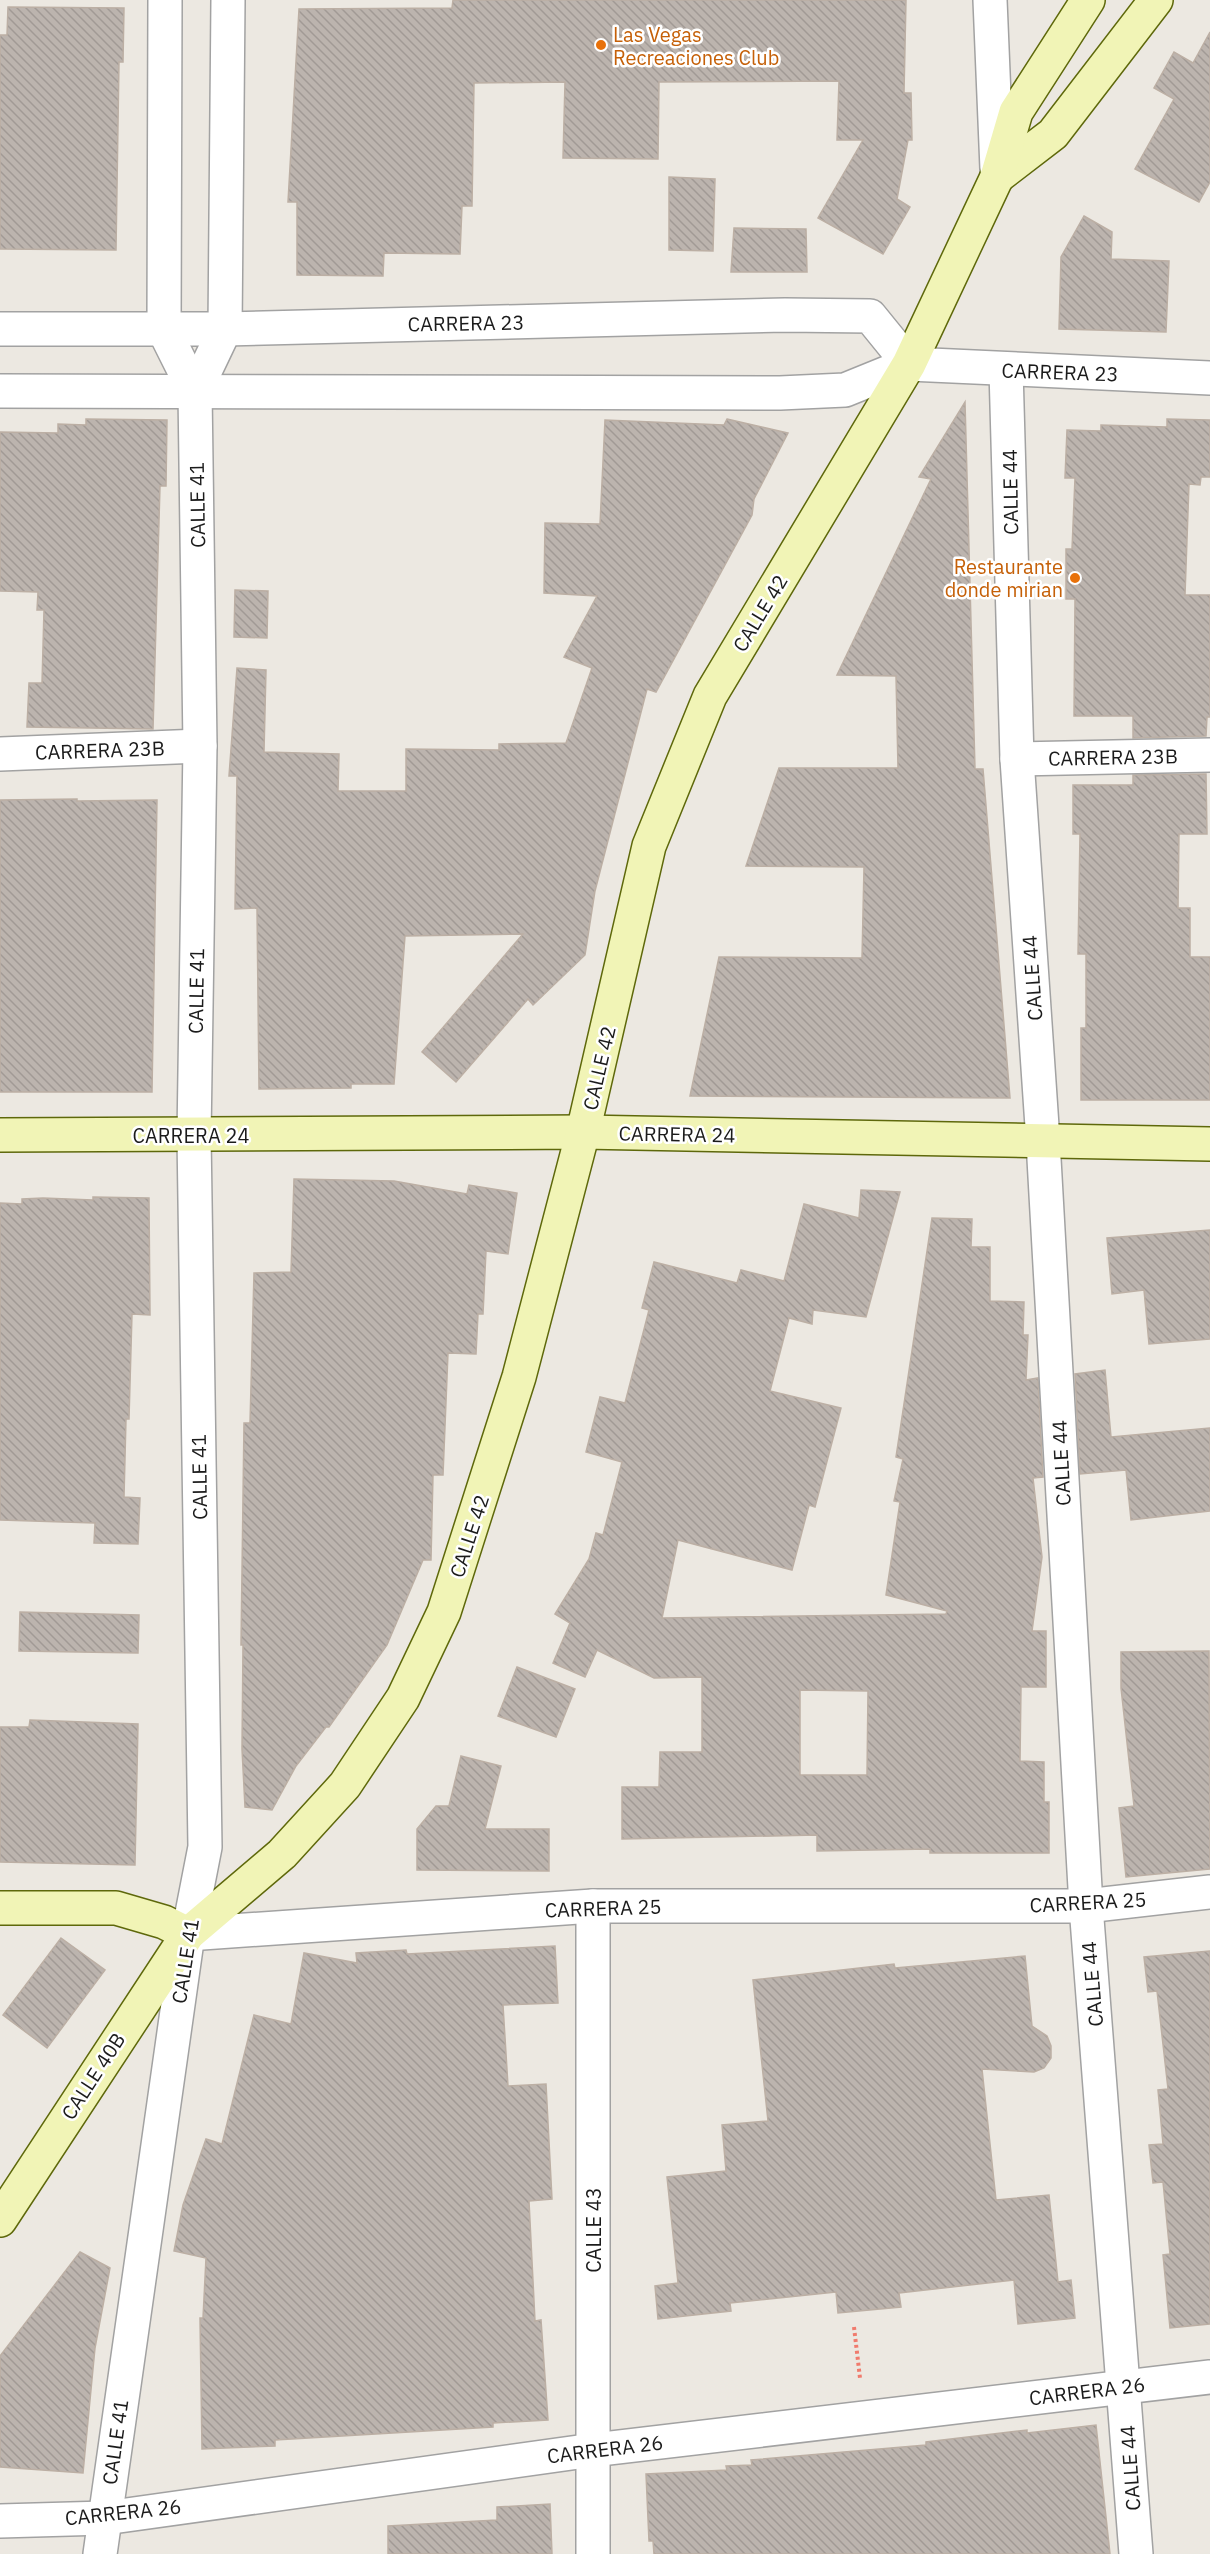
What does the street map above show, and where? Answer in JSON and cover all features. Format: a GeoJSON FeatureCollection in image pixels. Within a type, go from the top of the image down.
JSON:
{"type":"FeatureCollection","features":[{"type":"Feature","properties":{"kind":"main road","name":"CALLE 42"},"geometry":{"type":"LineString","coordinates":[[188,1934],[282,1854],[345,1785],[403,1698],[444,1612],[519,1377],[583,1132],[649,846],[710,696],[909,364],[997,177],[1016,112],[1088,0]]}},
{"type":"Feature","properties":{"kind":"main road"},"geometry":{"type":"LineString","coordinates":[[997,177],[1053,134],[1156,0]]}},
{"type":"Feature","properties":{"kind":"main road","name":"CARRERA 24"},"geometry":{"type":"LineString","coordinates":[[0,1135],[194,1136],[583,1132],[1210,1144]]}},
{"type":"Feature","properties":{"kind":"main road","name":"CARRERA 25"},"geometry":{"type":"LineString","coordinates":[[0,1908],[116,1908],[164,1922],[188,1934]]}},
{"type":"Feature","properties":{"kind":"main road","name":"CALLE 40B"},"geometry":{"type":"LineString","coordinates":[[0,2220],[188,1934]]}},
{"type":"Feature","properties":{"kind":"street","name":"CALLE 41"},"geometry":{"type":"LineString","coordinates":[[100,2554],[188,1934],[206,1847],[194,1136],[200,746],[195,392],[164,330],[165,0]]}},
{"type":"Feature","properties":{"kind":"street","name":"CALLE 41"},"geometry":{"type":"LineString","coordinates":[[195,392],[225,329],[228,0]]}},
{"type":"Feature","properties":{"kind":"street"},"geometry":{"type":"LineString","coordinates":[[990,0],[997,177]]}},
{"type":"Feature","properties":{"kind":"street","name":"CARRERA 23"},"geometry":{"type":"LineString","coordinates":[[0,328],[164,330],[785,315],[870,316],[909,364]]}},
{"type":"Feature","properties":{"kind":"street","name":"CARRERA 23"},"geometry":{"type":"LineString","coordinates":[[0,392],[813,391],[845,390],[909,364],[1210,378]]}},
{"type":"Feature","properties":{"kind":"street","name":"CALLE 44"},"geometry":{"type":"LineString","coordinates":[[1006,370],[1017,759],[1043,1141],[1086,1906],[1136,2554]]}},
{"type":"Feature","properties":{"kind":"street","name":"CARRERA 23B"},"geometry":{"type":"LineString","coordinates":[[0,754],[200,746]]}},
{"type":"Feature","properties":{"kind":"street","name":"CARRERA 23B"},"geometry":{"type":"LineString","coordinates":[[1017,759],[1210,755]]}},
{"type":"Feature","properties":{"kind":"street","name":"CARRERA 25"},"geometry":{"type":"LineString","coordinates":[[188,1934],[593,1906],[1086,1906],[1210,1892]]}},
{"type":"Feature","properties":{"kind":"street","name":"CALLE 43"},"geometry":{"type":"LineString","coordinates":[[593,1906],[593,2554]]}},
{"type":"Feature","properties":{"kind":"street","name":"CARRERA 26"},"geometry":{"type":"LineString","coordinates":[[0,2521],[105,2518],[593,2450],[1210,2377]]}},
{"type":"Feature","properties":{"kind":"path"},"geometry":{"type":"LineString","coordinates":[[854,2327],[865,2418]]}},
{"type":"Feature","properties":{"kind":"building"},"geometry":{"type":"Polygon","coordinates":[[[453,0],[906,0],[904,93],[911,93],[912,140],[908,140],[897,199],[910,207],[883,254],[818,218],[863,140],[837,140],[839,81],[659,82],[658,159],[563,158],[565,82],[474,83],[472,206],[462,206],[460,254],[384,253],[383,276],[297,275],[297,202],[288,202],[299,9],[452,8],[453,0]]]}},
{"type":"Feature","properties":{"kind":"building"},"geometry":{"type":"Polygon","coordinates":[[[8,7],[124,8],[123,62],[119,62],[116,250],[0,249],[0,35],[7,35],[8,7]]]}},
{"type":"Feature","properties":{"kind":"building"},"geometry":{"type":"Polygon","coordinates":[[[1210,32],[1210,182],[1199,202],[1135,169],[1174,99],[1154,88],[1174,52],[1193,63],[1210,32]]]}},
{"type":"Feature","properties":{"kind":"building"},"geometry":{"type":"Polygon","coordinates":[[[669,177],[715,179],[713,251],[669,250],[669,177]]]}},
{"type":"Feature","properties":{"kind":"building"},"geometry":{"type":"Polygon","coordinates":[[[1084,216],[1112,232],[1111,259],[1169,261],[1166,332],[1059,329],[1061,257],[1084,216]]]}},
{"type":"Feature","properties":{"kind":"building"},"geometry":{"type":"Polygon","coordinates":[[[734,228],[806,229],[807,272],[731,272],[734,228]]]}},
{"type":"Feature","properties":{"kind":"building"},"geometry":{"type":"Polygon","coordinates":[[[965,402],[975,769],[983,769],[1010,1098],[690,1096],[719,957],[862,958],[864,867],[746,866],[779,768],[898,768],[896,676],[837,675],[931,479],[919,477],[965,402]]]}},
{"type":"Feature","properties":{"kind":"building"},"geometry":{"type":"Polygon","coordinates":[[[86,419],[167,420],[166,486],[160,486],[153,729],[27,727],[29,683],[42,683],[44,610],[37,610],[38,592],[0,591],[0,432],[58,433],[58,424],[86,425],[86,419]]]}},
{"type":"Feature","properties":{"kind":"building"},"geometry":{"type":"Polygon","coordinates":[[[727,419],[788,433],[754,499],[752,515],[656,692],[647,689],[595,891],[585,955],[533,1005],[528,999],[456,1082],[422,1052],[523,934],[405,936],[394,1084],[351,1084],[351,1088],[259,1089],[257,908],[235,909],[237,776],[229,776],[237,668],[266,670],[264,752],[339,754],[338,791],[406,791],[406,749],[499,750],[499,744],[566,743],[592,668],[564,657],[597,596],[544,593],[545,523],[600,524],[605,420],[724,425],[727,419]]]}},
{"type":"Feature","properties":{"kind":"building"},"geometry":{"type":"Polygon","coordinates":[[[1167,419],[1210,420],[1210,477],[1201,477],[1200,485],[1189,484],[1185,595],[1210,595],[1210,717],[1207,717],[1206,736],[1133,738],[1133,716],[1074,716],[1075,599],[1066,599],[1066,549],[1072,549],[1075,478],[1065,478],[1067,430],[1101,431],[1101,425],[1167,427],[1167,419]]]}},
{"type":"Feature","properties":{"kind":"building"},"geometry":{"type":"Polygon","coordinates":[[[235,590],[268,591],[267,638],[234,637],[235,590]]]}},
{"type":"Feature","properties":{"kind":"building"},"geometry":{"type":"Polygon","coordinates":[[[1206,774],[1207,834],[1179,834],[1178,908],[1190,908],[1190,957],[1210,957],[1210,1100],[1081,1100],[1081,1028],[1086,1028],[1086,954],[1078,954],[1080,834],[1073,834],[1073,785],[1133,785],[1133,775],[1206,774]]]}},
{"type":"Feature","properties":{"kind":"building"},"geometry":{"type":"Polygon","coordinates":[[[77,799],[77,801],[157,800],[152,1092],[0,1092],[0,800],[77,799]]]}},
{"type":"Feature","properties":{"kind":"building"},"geometry":{"type":"Polygon","coordinates":[[[294,1179],[394,1181],[467,1194],[469,1185],[517,1193],[508,1254],[486,1251],[483,1314],[478,1314],[476,1354],[448,1353],[443,1475],[433,1475],[431,1560],[423,1560],[387,1645],[329,1727],[326,1727],[296,1766],[272,1810],[245,1807],[242,1749],[243,1645],[241,1645],[244,1423],[250,1423],[254,1273],[291,1272],[294,1179]]]}},
{"type":"Feature","properties":{"kind":"building"},"geometry":{"type":"Polygon","coordinates":[[[861,1190],[900,1192],[866,1317],[813,1310],[812,1324],[789,1318],[770,1391],[841,1408],[815,1507],[809,1505],[792,1570],[678,1540],[662,1618],[946,1614],[947,1611],[886,1595],[900,1502],[894,1501],[903,1459],[896,1457],[932,1218],[972,1219],[971,1247],[990,1247],[990,1301],[1024,1302],[1023,1335],[1028,1335],[1026,1380],[1038,1378],[1043,1477],[1033,1478],[1042,1557],[1032,1631],[1046,1631],[1046,1687],[1021,1687],[1020,1761],[1044,1762],[1044,1802],[1049,1802],[1049,1853],[930,1853],[930,1849],[817,1851],[817,1835],[622,1839],[622,1787],[659,1787],[660,1752],[702,1752],[702,1677],[654,1678],[597,1650],[585,1677],[553,1663],[570,1623],[555,1614],[589,1559],[596,1533],[603,1535],[622,1462],[586,1452],[600,1397],[625,1403],[649,1310],[642,1308],[654,1262],[737,1283],[741,1270],[784,1281],[804,1204],[859,1218],[861,1190]],[[800,1690],[800,1775],[867,1775],[868,1691],[800,1690]]]}},
{"type":"Feature","properties":{"kind":"building"},"geometry":{"type":"Polygon","coordinates":[[[93,1197],[149,1198],[150,1315],[132,1314],[129,1419],[126,1419],[124,1497],[140,1498],[138,1544],[94,1543],[95,1523],[0,1520],[0,1203],[22,1204],[22,1199],[43,1198],[93,1200],[93,1197]]]}},
{"type":"Feature","properties":{"kind":"building"},"geometry":{"type":"Polygon","coordinates":[[[1210,1230],[1210,1339],[1149,1344],[1144,1290],[1112,1294],[1107,1238],[1210,1230]]]}},
{"type":"Feature","properties":{"kind":"building"},"geometry":{"type":"Polygon","coordinates":[[[1105,1370],[1111,1437],[1210,1428],[1210,1511],[1131,1520],[1126,1470],[1080,1474],[1075,1374],[1105,1370]]]}},
{"type":"Feature","properties":{"kind":"building"},"geometry":{"type":"Polygon","coordinates":[[[20,1612],[139,1615],[138,1653],[19,1651],[20,1612]]]}},
{"type":"Feature","properties":{"kind":"building"},"geometry":{"type":"Polygon","coordinates":[[[1209,1651],[1210,1869],[1126,1877],[1119,1808],[1134,1806],[1121,1688],[1121,1652],[1209,1651]]]}},
{"type":"Feature","properties":{"kind":"building"},"geometry":{"type":"Polygon","coordinates":[[[517,1667],[575,1689],[556,1737],[498,1716],[517,1667]]]}},
{"type":"Feature","properties":{"kind":"building"},"geometry":{"type":"Polygon","coordinates":[[[30,1720],[138,1724],[135,1865],[0,1862],[0,1727],[29,1727],[30,1720]]]}},
{"type":"Feature","properties":{"kind":"building"},"geometry":{"type":"Polygon","coordinates":[[[461,1756],[501,1766],[485,1829],[549,1829],[549,1871],[417,1870],[417,1829],[436,1806],[449,1806],[461,1756]]]}},
{"type":"Feature","properties":{"kind":"building"},"geometry":{"type":"Polygon","coordinates":[[[61,1938],[105,1970],[47,2048],[3,2015],[61,1938]]]}},
{"type":"Feature","properties":{"kind":"building"},"geometry":{"type":"Polygon","coordinates":[[[555,1946],[558,2003],[503,2005],[508,2086],[546,2084],[552,2199],[529,2201],[535,2321],[541,2320],[548,2420],[493,2423],[493,2427],[275,2440],[275,2446],[202,2449],[200,2318],[203,2318],[206,2258],[174,2251],[183,2205],[206,2139],[222,2144],[254,2015],[291,2024],[304,1953],[357,1963],[356,1953],[406,1950],[407,1954],[555,1946]]]}},
{"type":"Feature","properties":{"kind":"building"},"geometry":{"type":"Polygon","coordinates":[[[1210,1951],[1210,2324],[1170,2328],[1163,2255],[1170,2254],[1163,2182],[1153,2183],[1149,2145],[1163,2144],[1158,2090],[1168,2089],[1157,1991],[1148,1992],[1144,1957],[1210,1951]]]}},
{"type":"Feature","properties":{"kind":"building"},"geometry":{"type":"Polygon","coordinates":[[[1025,1956],[1032,2026],[1047,2036],[1051,2046],[1051,2058],[1044,2068],[1034,2072],[982,2069],[996,2200],[1049,2195],[1058,2282],[1071,2280],[1075,2318],[1018,2324],[1014,2280],[899,2293],[901,2307],[838,2313],[836,2292],[730,2303],[731,2311],[658,2319],[655,2286],[678,2283],[667,2177],[726,2171],[722,2125],[768,2121],[753,1980],[894,1964],[895,1968],[1025,1956]]]}},
{"type":"Feature","properties":{"kind":"building"},"geometry":{"type":"Polygon","coordinates":[[[80,2252],[110,2268],[95,2348],[83,2473],[0,2467],[0,2356],[80,2252]]]}},
{"type":"Feature","properties":{"kind":"building"},"geometry":{"type":"Polygon","coordinates":[[[1096,2425],[1110,2554],[654,2554],[653,2541],[649,2541],[646,2474],[727,2470],[726,2466],[752,2465],[751,2460],[926,2445],[926,2442],[1027,2430],[1027,2433],[1096,2425]]]}},
{"type":"Feature","properties":{"kind":"building"},"geometry":{"type":"Polygon","coordinates":[[[550,2504],[552,2554],[388,2554],[388,2526],[497,2520],[497,2507],[550,2504]]]}},
{"type":"Feature","properties":{"kind":"place","name":"Las Vegas Recreaciones Club"},"geometry":{"type":"Point","coordinates":[601,45]}},
{"type":"Feature","properties":{"kind":"place","name":"Restaurante donde mirian"},"geometry":{"type":"Point","coordinates":[1075,578]}}]}
